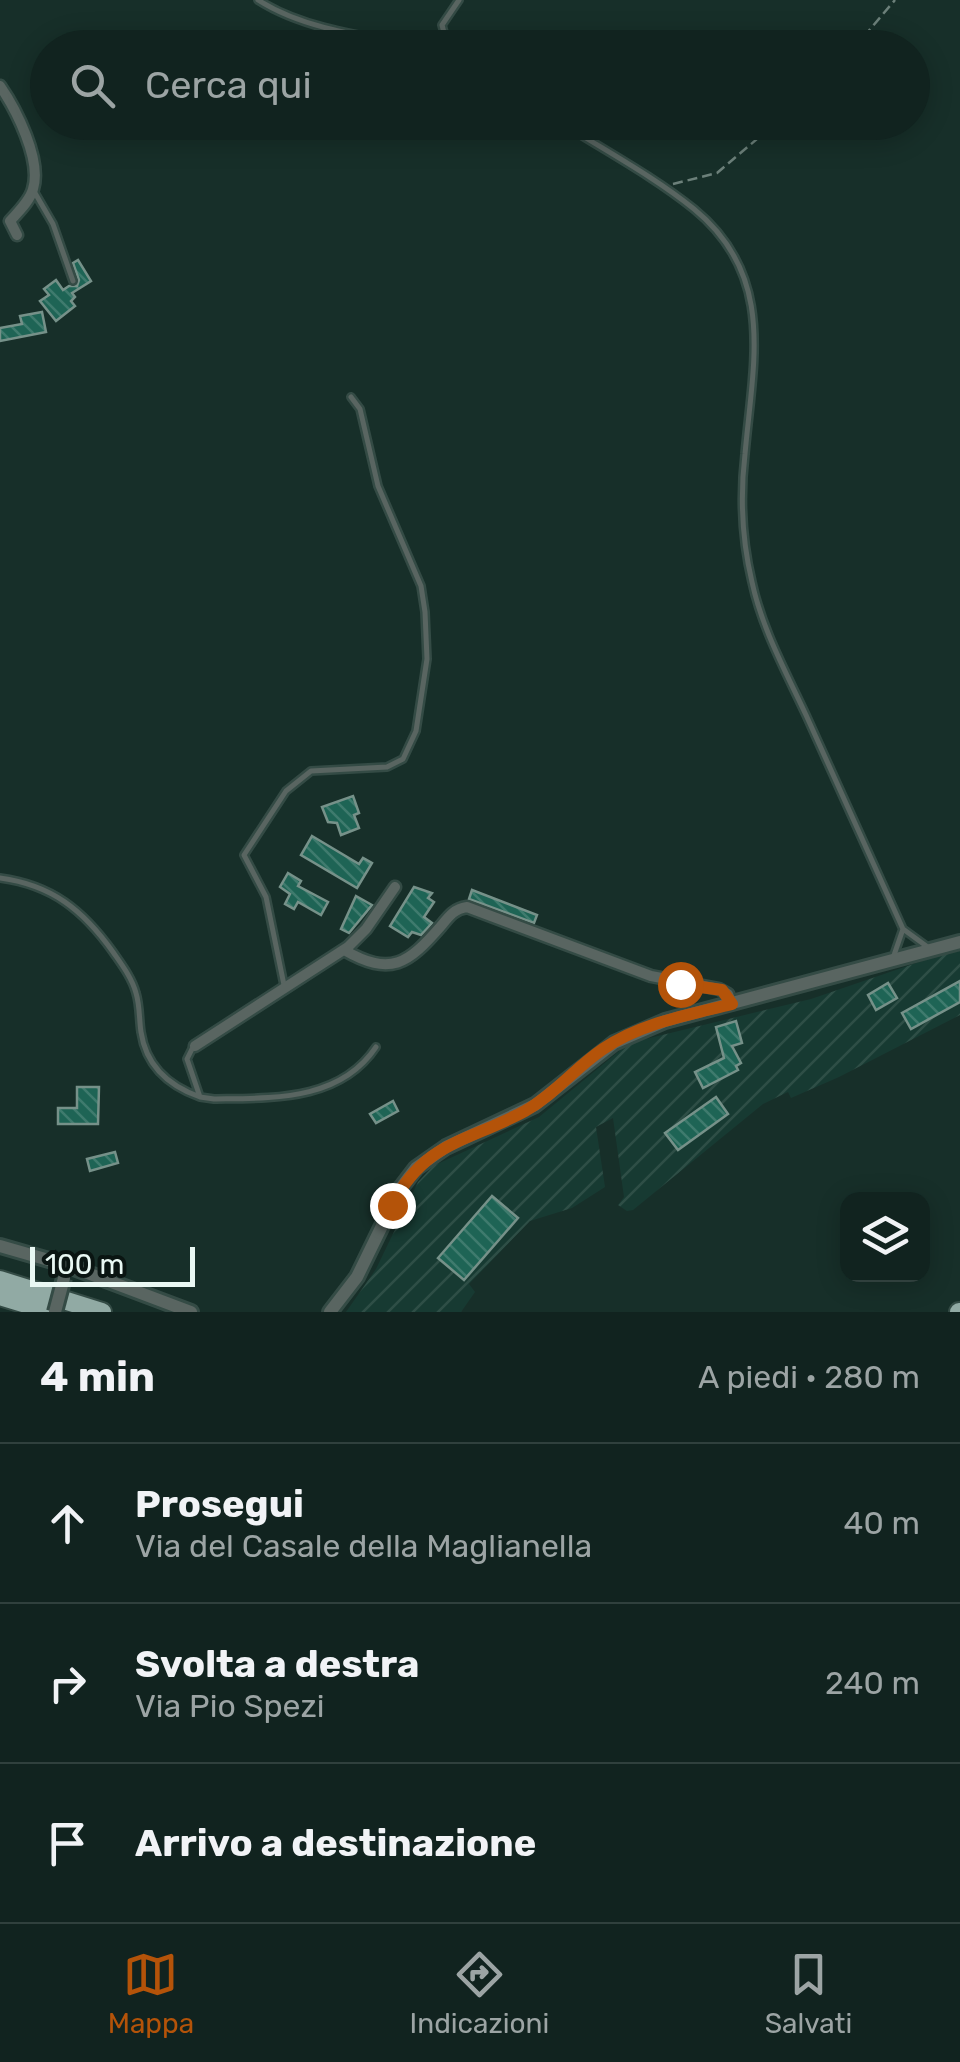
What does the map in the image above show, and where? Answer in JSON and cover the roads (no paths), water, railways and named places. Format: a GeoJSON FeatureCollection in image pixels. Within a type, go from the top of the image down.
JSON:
{"type":"FeatureCollection","features":[{"type":"Feature","properties":{"kind":"highway"},"geometry":{"type":"LineString","coordinates":[[0,1280],[102,1312]]}},
{"type":"Feature","properties":{"kind":"highway"},"geometry":{"type":"LineString","coordinates":[[0,1296],[53,1312]]}},
{"type":"Feature","properties":{"kind":"street"},"geometry":{"type":"LineString","coordinates":[[0,86],[13,104],[35,174],[33,190],[10,221],[17,235]]}},
{"type":"Feature","properties":{"kind":"street"},"geometry":{"type":"LineString","coordinates":[[195,1046],[344,950],[366,929],[396,887]]}},
{"type":"Feature","properties":{"kind":"street"},"geometry":{"type":"LineString","coordinates":[[344,950],[379,965],[400,963],[462,907],[475,908],[651,976],[719,989],[728,994],[732,1004]]}},
{"type":"Feature","properties":{"kind":"street"},"geometry":{"type":"LineString","coordinates":[[330,1312],[363,1266],[403,1184],[426,1159],[535,1105],[593,1056],[627,1036],[665,1021],[960,942]]}},
{"type":"Feature","properties":{"kind":"street"},"geometry":{"type":"LineString","coordinates":[[0,1246],[191,1312]]}},
{"type":"Feature","properties":{"kind":"street"},"geometry":{"type":"LineString","coordinates":[[53,1312],[65,1271]]}},
{"type":"Feature","properties":{"kind":"lane"},"geometry":{"type":"LineString","coordinates":[[258,0],[273,10],[310,23],[344,30]]}},
{"type":"Feature","properties":{"kind":"lane"},"geometry":{"type":"LineString","coordinates":[[443,30],[442,25],[459,0]]}},
{"type":"Feature","properties":{"kind":"lane"},"geometry":{"type":"LineString","coordinates":[[588,140],[695,210],[733,252],[748,285],[756,338],[742,496],[752,582],[769,635],[903,928],[932,950]]}},
{"type":"Feature","properties":{"kind":"lane"},"geometry":{"type":"LineString","coordinates":[[33,190],[53,224],[73,281]]}},
{"type":"Feature","properties":{"kind":"lane"},"geometry":{"type":"LineString","coordinates":[[284,988],[266,898],[244,855],[286,791],[311,771],[387,767],[403,759],[416,731],[424,692],[426,612],[420,586],[378,486],[360,409],[350,396]]}},
{"type":"Feature","properties":{"kind":"lane"},"geometry":{"type":"LineString","coordinates":[[0,878],[50,891],[90,922],[133,983],[142,1038],[151,1063],[165,1078],[200,1098],[313,1093],[344,1079],[366,1063],[376,1047]]}},
{"type":"Feature","properties":{"kind":"lane"},"geometry":{"type":"LineString","coordinates":[[892,960],[903,928]]}},
{"type":"Feature","properties":{"kind":"lane"},"geometry":{"type":"LineString","coordinates":[[195,1046],[188,1054],[187,1064],[200,1098]]}}]}
